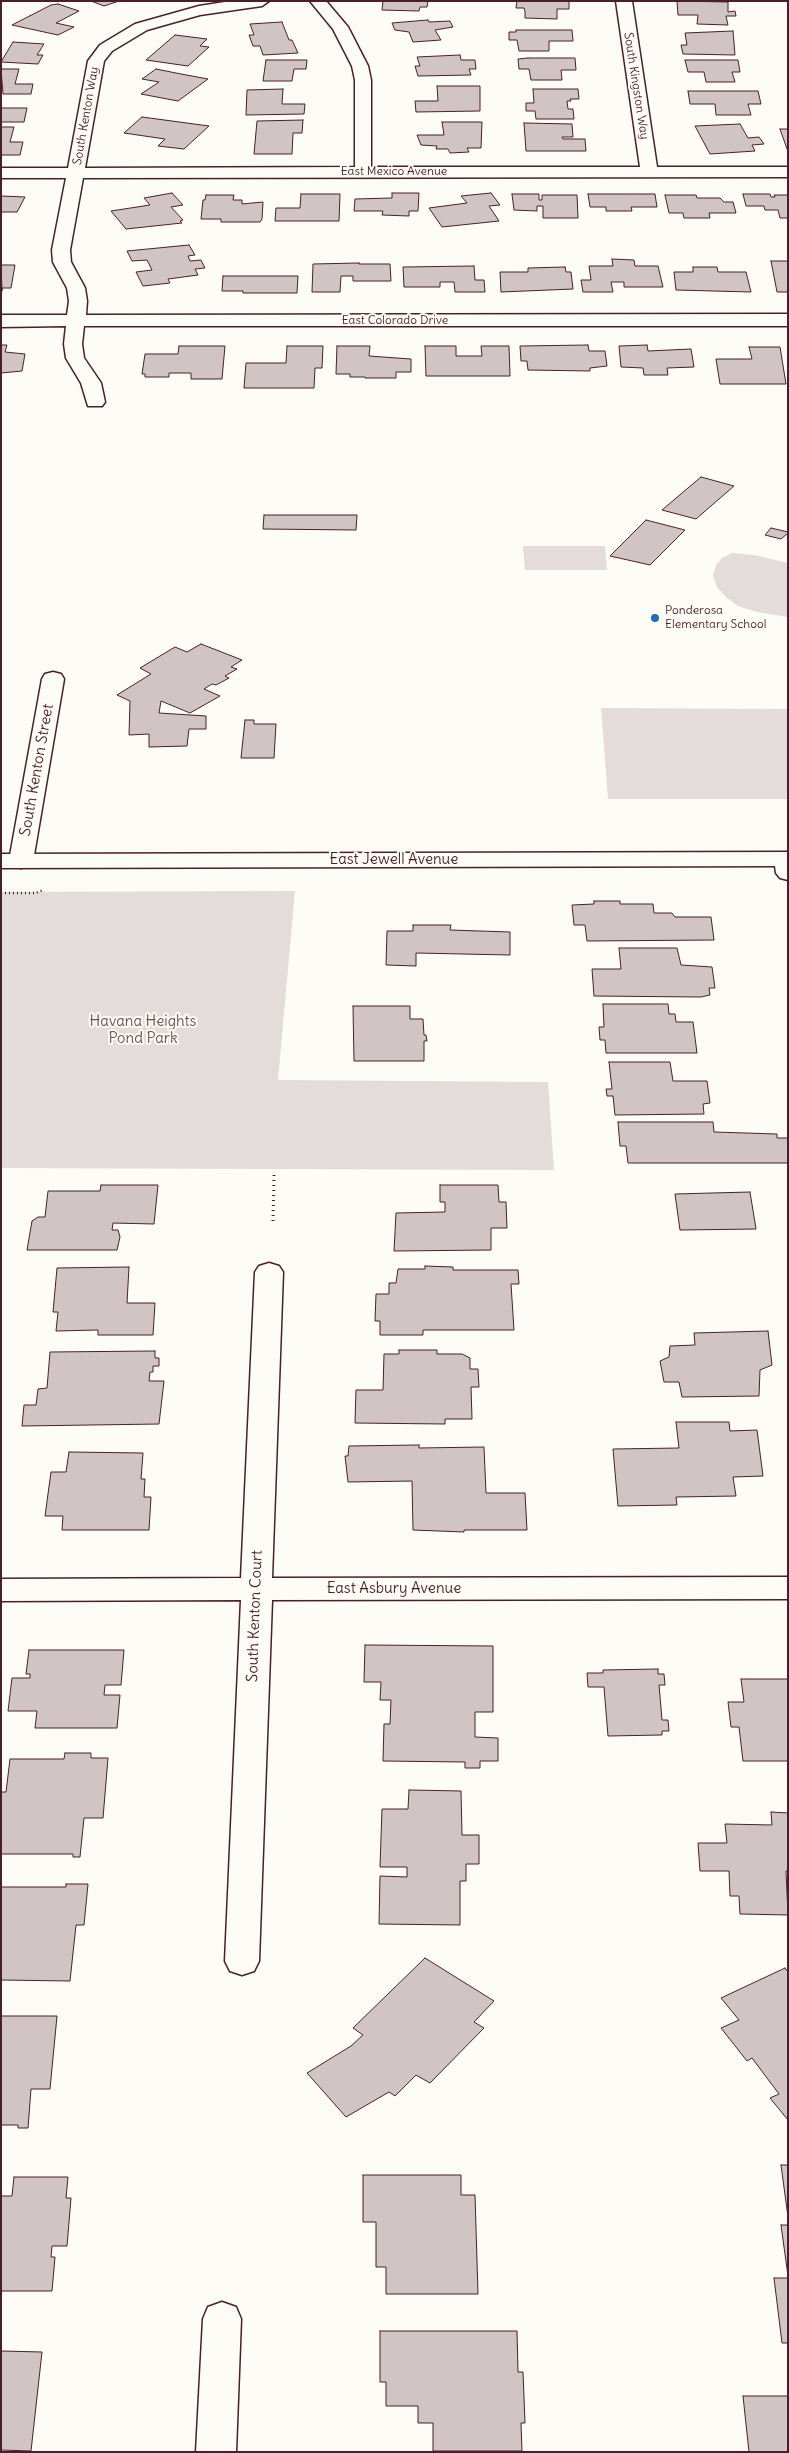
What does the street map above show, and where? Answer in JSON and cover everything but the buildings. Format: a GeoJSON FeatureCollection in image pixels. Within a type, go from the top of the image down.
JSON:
{"type":"FeatureCollection","features":[{"type":"Feature","properties":{"kind":"street","name":"South Kenton Way"},"geometry":{"type":"LineString","coordinates":[[76,172],[94,68],[96,61],[106,48],[140,27],[168,18],[262,1]]}},
{"type":"Feature","properties":{"kind":"street"},"geometry":{"type":"LineString","coordinates":[[317,1],[340,27],[360,66],[362,80],[363,172]]}},
{"type":"Feature","properties":{"kind":"street","name":"South Kingston Way"},"geometry":{"type":"LineString","coordinates":[[624,1],[650,172]]}},
{"type":"Feature","properties":{"kind":"street"},"geometry":{"type":"LineString","coordinates":[[76,172],[60,250],[62,262],[76,288],[78,302],[73,344],[76,358],[91,383],[95,402]]}},
{"type":"Feature","properties":{"kind":"street","name":"East Mexico Avenue"},"geometry":{"type":"LineString","coordinates":[[1,173],[788,172]]}},
{"type":"Feature","properties":{"kind":"street","name":"East Colorado Drive"},"geometry":{"type":"LineString","coordinates":[[1,321],[788,320]]}},
{"type":"Feature","properties":{"kind":"street","name":"South Kenton Street"},"geometry":{"type":"LineString","coordinates":[[11,861],[53,679]]}},
{"type":"Feature","properties":{"kind":"street","name":"East Jewell Avenue"},"geometry":{"type":"LineString","coordinates":[[11,861],[787,864]]}},
{"type":"Feature","properties":{"kind":"street","name":"South Kenton Court"},"geometry":{"type":"LineString","coordinates":[[242,1961],[269,1272]]}},
{"type":"Feature","properties":{"kind":"street","name":"East Asbury Avenue"},"geometry":{"type":"LineString","coordinates":[[1,1590],[788,1588]]}},
{"type":"Feature","properties":{"kind":"street"},"geometry":{"type":"LineString","coordinates":[[216,2452],[222,2319]]}},
{"type":"Feature","properties":{"kind":"path"},"geometry":{"type":"LineString","coordinates":[[273,1221],[274,1174]]}},
{"type":"Feature","properties":{"kind":"green space"},"geometry":{"type":"Polygon","coordinates":[[[523,546],[605,546],[607,570],[525,570],[523,546]]]}},
{"type":"Feature","properties":{"kind":"green space"},"geometry":{"type":"Polygon","coordinates":[[[732,553],[754,555],[788,563],[788,617],[757,612],[738,606],[717,587],[713,576],[716,565],[722,558],[732,553]]]}},
{"type":"Feature","properties":{"kind":"green space"},"geometry":{"type":"Polygon","coordinates":[[[601,708],[788,709],[788,799],[608,799],[601,708]]]}},
{"type":"Feature","properties":{"kind":"green space","name":"Havana Heights Pond Park"},"geometry":{"type":"Polygon","coordinates":[[[295,891],[278,1080],[548,1082],[554,1170],[1,1168],[1,892],[295,891]]]}},
{"type":"Feature","properties":{"kind":"place","name":"Ponderosa Elementary School"},"geometry":{"type":"Point","coordinates":[655,618]}}]}
